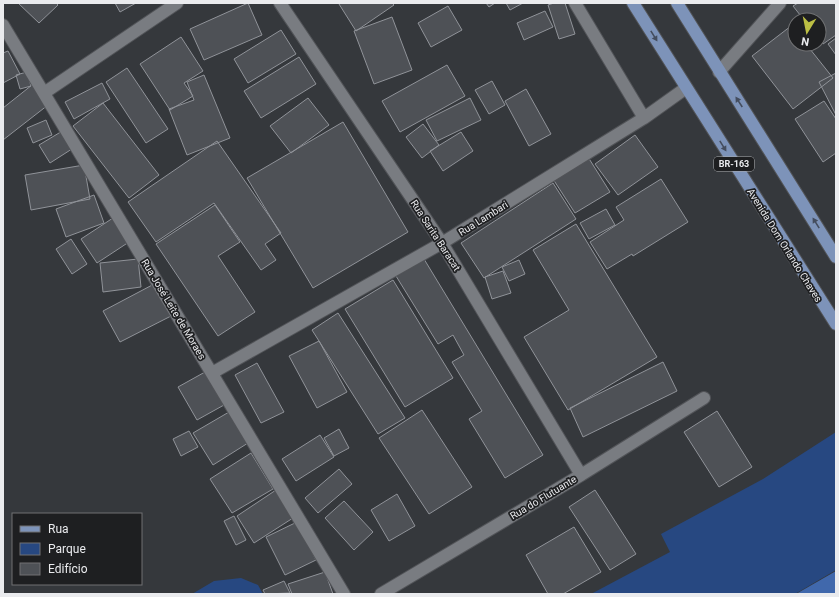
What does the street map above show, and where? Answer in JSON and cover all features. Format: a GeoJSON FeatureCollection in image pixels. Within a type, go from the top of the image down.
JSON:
{"type":"FeatureCollection","features":[{"type":"Feature","properties":{"kind":"main road","name":"Avenida Dom Orlando Chaves"},"geometry":{"type":"LineString","coordinates":[[633,3],[836,324]]}},
{"type":"Feature","properties":{"kind":"main road"},"geometry":{"type":"LineString","coordinates":[[677,3],[836,257]]}},
{"type":"Feature","properties":{"kind":"street"},"geometry":{"type":"LineString","coordinates":[[44,93],[176,3]]}},
{"type":"Feature","properties":{"kind":"street","name":"Rua Sarita Baracat"},"geometry":{"type":"LineString","coordinates":[[280,3],[442,243],[581,475]]}},
{"type":"Feature","properties":{"kind":"street"},"geometry":{"type":"LineString","coordinates":[[575,3],[644,118]]}},
{"type":"Feature","properties":{"kind":"street"},"geometry":{"type":"LineString","coordinates":[[720,72],[780,3]]}},
{"type":"Feature","properties":{"kind":"street","name":"Rua José Leite de Moraes"},"geometry":{"type":"LineString","coordinates":[[3,24],[344,594]]}},
{"type":"Feature","properties":{"kind":"street","name":"Rua Lambari"},"geometry":{"type":"LineString","coordinates":[[212,374],[442,243],[644,118],[686,88]]}},
{"type":"Feature","properties":{"kind":"street","name":"Rua do Flutuante"},"geometry":{"type":"LineString","coordinates":[[381,594],[581,475],[704,398]]}},
{"type":"Feature","properties":{"kind":"green space"},"geometry":{"type":"Polygon","coordinates":[[[836,432],[836,570],[795,594],[591,594],[670,552],[661,534],[763,479],[836,432]]]}},
{"type":"Feature","properties":{"kind":"green space"},"geometry":{"type":"Polygon","coordinates":[[[241,578],[258,585],[263,594],[192,594],[214,581],[241,578]]]}},
{"type":"Feature","properties":{"kind":"shaded area"},"geometry":{"type":"Polygon","coordinates":[[[836,571],[836,594],[796,594],[836,571]]]}},
{"type":"Feature","properties":{"kind":"building"},"geometry":{"type":"Polygon","coordinates":[[[18,3],[56,3],[58,5],[39,23],[18,3]]]}},
{"type":"Feature","properties":{"kind":"building"},"geometry":{"type":"Polygon","coordinates":[[[115,3],[136,3],[120,12],[115,3]]]}},
{"type":"Feature","properties":{"kind":"building"},"geometry":{"type":"Polygon","coordinates":[[[248,3],[262,35],[204,60],[190,29],[248,3]]]}},
{"type":"Feature","properties":{"kind":"building"},"geometry":{"type":"Polygon","coordinates":[[[392,3],[394,5],[356,31],[339,4],[392,3]]]}},
{"type":"Feature","properties":{"kind":"building"},"geometry":{"type":"Polygon","coordinates":[[[486,3],[495,3],[489,7],[486,3]]]}},
{"type":"Feature","properties":{"kind":"building"},"geometry":{"type":"Polygon","coordinates":[[[506,3],[523,3],[510,10],[506,3]]]}},
{"type":"Feature","properties":{"kind":"building"},"geometry":{"type":"Polygon","coordinates":[[[554,3],[565,3],[575,34],[559,39],[548,5],[554,3]]]}},
{"type":"Feature","properties":{"kind":"building"},"geometry":{"type":"Polygon","coordinates":[[[798,3],[836,3],[836,35],[827,41],[827,12],[798,12],[793,6],[798,3]]]}},
{"type":"Feature","properties":{"kind":"building"},"geometry":{"type":"Polygon","coordinates":[[[448,6],[462,30],[431,47],[418,23],[448,6]]]}},
{"type":"Feature","properties":{"kind":"building"},"geometry":{"type":"Polygon","coordinates":[[[545,11],[553,27],[524,40],[517,23],[545,11]]]}},
{"type":"Feature","properties":{"kind":"building"},"geometry":{"type":"Polygon","coordinates":[[[392,17],[412,70],[374,84],[354,31],[392,17]]]}},
{"type":"Feature","properties":{"kind":"building"},"geometry":{"type":"Polygon","coordinates":[[[787,29],[787,52],[812,52],[833,78],[793,109],[752,56],[787,29]]]}},
{"type":"Feature","properties":{"kind":"building"},"geometry":{"type":"Polygon","coordinates":[[[281,30],[296,54],[248,83],[234,59],[281,30]]]}},
{"type":"Feature","properties":{"kind":"building"},"geometry":{"type":"Polygon","coordinates":[[[181,37],[203,71],[184,83],[193,96],[170,110],[140,64],[181,37]]]}},
{"type":"Feature","properties":{"kind":"building"},"geometry":{"type":"Polygon","coordinates":[[[836,38],[836,55],[828,44],[836,38]]]}},
{"type":"Feature","properties":{"kind":"building"},"geometry":{"type":"Polygon","coordinates":[[[8,51],[20,74],[3,83],[3,53],[8,51]]]}},
{"type":"Feature","properties":{"kind":"building"},"geometry":{"type":"Polygon","coordinates":[[[299,57],[316,84],[261,118],[244,91],[299,57]]]}},
{"type":"Feature","properties":{"kind":"building"},"geometry":{"type":"Polygon","coordinates":[[[447,65],[465,96],[400,132],[382,101],[447,65]]]}},
{"type":"Feature","properties":{"kind":"building"},"geometry":{"type":"Polygon","coordinates":[[[127,68],[168,129],[146,143],[106,82],[127,68]]]}},
{"type":"Feature","properties":{"kind":"building"},"geometry":{"type":"Polygon","coordinates":[[[27,72],[31,86],[20,89],[16,75],[27,72]]]}},
{"type":"Feature","properties":{"kind":"building"},"geometry":{"type":"Polygon","coordinates":[[[836,73],[836,115],[819,82],[836,73]]]}},
{"type":"Feature","properties":{"kind":"building"},"geometry":{"type":"Polygon","coordinates":[[[204,75],[230,138],[187,155],[169,109],[194,100],[187,82],[204,75]]]}},
{"type":"Feature","properties":{"kind":"building"},"geometry":{"type":"Polygon","coordinates":[[[492,81],[505,105],[489,114],[475,90],[492,81]]]}},
{"type":"Feature","properties":{"kind":"building"},"geometry":{"type":"Polygon","coordinates":[[[102,83],[110,99],[74,119],[65,102],[102,83]]]}},
{"type":"Feature","properties":{"kind":"building"},"geometry":{"type":"Polygon","coordinates":[[[32,85],[48,105],[3,140],[3,108],[32,85]]]}},
{"type":"Feature","properties":{"kind":"building"},"geometry":{"type":"Polygon","coordinates":[[[526,89],[551,134],[529,146],[505,101],[526,89]]]}},
{"type":"Feature","properties":{"kind":"building"},"geometry":{"type":"Polygon","coordinates":[[[308,98],[329,125],[291,153],[270,126],[308,98]]]}},
{"type":"Feature","properties":{"kind":"building"},"geometry":{"type":"Polygon","coordinates":[[[470,98],[481,120],[437,141],[426,120],[470,98]]]}},
{"type":"Feature","properties":{"kind":"building"},"geometry":{"type":"Polygon","coordinates":[[[824,101],[836,119],[836,153],[823,162],[795,119],[824,101]]]}},
{"type":"Feature","properties":{"kind":"building"},"geometry":{"type":"Polygon","coordinates":[[[103,103],[159,175],[129,198],[73,126],[103,103]]]}},
{"type":"Feature","properties":{"kind":"building"},"geometry":{"type":"Polygon","coordinates":[[[46,120],[52,135],[33,143],[27,128],[46,120]]]}},
{"type":"Feature","properties":{"kind":"building"},"geometry":{"type":"Polygon","coordinates":[[[343,122],[408,232],[313,288],[247,178],[343,122]]]}},
{"type":"Feature","properties":{"kind":"building"},"geometry":{"type":"Polygon","coordinates":[[[423,124],[439,145],[422,158],[406,137],[423,124]]]}},
{"type":"Feature","properties":{"kind":"building"},"geometry":{"type":"Polygon","coordinates":[[[64,130],[75,147],[50,163],[39,145],[64,130]]]}},
{"type":"Feature","properties":{"kind":"building"},"geometry":{"type":"Polygon","coordinates":[[[461,132],[473,151],[443,171],[430,151],[461,132]]]}},
{"type":"Feature","properties":{"kind":"building"},"geometry":{"type":"Polygon","coordinates":[[[635,135],[658,167],[618,195],[595,164],[635,135]]]}},
{"type":"Feature","properties":{"kind":"building"},"geometry":{"type":"Polygon","coordinates":[[[217,141],[281,233],[265,244],[276,260],[261,270],[214,203],[156,242],[128,202],[217,141]]]}},
{"type":"Feature","properties":{"kind":"building"},"geometry":{"type":"Polygon","coordinates":[[[588,157],[610,192],[575,213],[553,179],[588,157]]]}},
{"type":"Feature","properties":{"kind":"building"},"geometry":{"type":"Polygon","coordinates":[[[84,165],[90,199],[31,210],[25,175],[84,165]]]}},
{"type":"Feature","properties":{"kind":"building"},"geometry":{"type":"Polygon","coordinates":[[[661,179],[688,222],[633,256],[632,254],[607,269],[590,242],[624,220],[616,207],[661,179]]]}},
{"type":"Feature","properties":{"kind":"building"},"geometry":{"type":"Polygon","coordinates":[[[553,183],[576,219],[484,278],[461,243],[553,183]]]}},
{"type":"Feature","properties":{"kind":"building"},"geometry":{"type":"Polygon","coordinates":[[[94,195],[104,223],[66,237],[56,209],[94,195]]]}},
{"type":"Feature","properties":{"kind":"building"},"geometry":{"type":"Polygon","coordinates":[[[215,205],[240,242],[218,256],[255,312],[218,336],[156,244],[215,205]]]}},
{"type":"Feature","properties":{"kind":"building"},"geometry":{"type":"Polygon","coordinates":[[[606,209],[615,225],[589,239],[580,223],[606,209]]]}},
{"type":"Feature","properties":{"kind":"building"},"geometry":{"type":"Polygon","coordinates":[[[116,216],[132,240],[97,263],[81,239],[116,216]]]}},
{"type":"Feature","properties":{"kind":"building"},"geometry":{"type":"Polygon","coordinates":[[[576,224],[657,357],[568,410],[524,337],[569,310],[533,250],[576,224]]]}},
{"type":"Feature","properties":{"kind":"building"},"geometry":{"type":"Polygon","coordinates":[[[71,239],[87,264],[72,274],[56,249],[71,239]]]}},
{"type":"Feature","properties":{"kind":"building"},"geometry":{"type":"Polygon","coordinates":[[[138,259],[141,287],[103,292],[100,263],[138,259]]]}},
{"type":"Feature","properties":{"kind":"building"},"geometry":{"type":"Polygon","coordinates":[[[424,259],[543,455],[505,478],[469,419],[482,411],[452,362],[464,355],[453,335],[438,344],[396,276],[424,259]]]}},
{"type":"Feature","properties":{"kind":"building"},"geometry":{"type":"Polygon","coordinates":[[[519,260],[525,274],[509,281],[502,267],[519,260]]]}},
{"type":"Feature","properties":{"kind":"building"},"geometry":{"type":"Polygon","coordinates":[[[503,271],[511,293],[492,299],[485,277],[503,271]]]}},
{"type":"Feature","properties":{"kind":"building"},"geometry":{"type":"Polygon","coordinates":[[[393,280],[453,378],[405,407],[345,309],[393,280]]]}},
{"type":"Feature","properties":{"kind":"building"},"geometry":{"type":"Polygon","coordinates":[[[156,283],[173,315],[120,342],[103,311],[156,283]]]}},
{"type":"Feature","properties":{"kind":"building"},"geometry":{"type":"Polygon","coordinates":[[[338,313],[405,418],[378,434],[312,330],[338,313]]]}},
{"type":"Feature","properties":{"kind":"building"},"geometry":{"type":"Polygon","coordinates":[[[319,341],[347,392],[317,408],[289,356],[319,341]]]}},
{"type":"Feature","properties":{"kind":"building"},"geometry":{"type":"Polygon","coordinates":[[[663,362],[677,391],[583,437],[570,408],[663,362]]]}},
{"type":"Feature","properties":{"kind":"building"},"geometry":{"type":"Polygon","coordinates":[[[257,363],[284,412],[261,423],[235,375],[257,363]]]}},
{"type":"Feature","properties":{"kind":"building"},"geometry":{"type":"Polygon","coordinates":[[[205,372],[224,405],[197,420],[178,387],[205,372]]]}},
{"type":"Feature","properties":{"kind":"building"},"geometry":{"type":"Polygon","coordinates":[[[422,410],[472,487],[429,514],[379,438],[422,410]]]}},
{"type":"Feature","properties":{"kind":"building"},"geometry":{"type":"Polygon","coordinates":[[[717,411],[752,467],[719,487],[684,432],[717,411]]]}},
{"type":"Feature","properties":{"kind":"building"},"geometry":{"type":"Polygon","coordinates":[[[229,412],[248,443],[213,465],[193,433],[229,412]]]}},
{"type":"Feature","properties":{"kind":"building"},"geometry":{"type":"Polygon","coordinates":[[[339,429],[349,448],[334,456],[324,438],[339,429]]]}},
{"type":"Feature","properties":{"kind":"building"},"geometry":{"type":"Polygon","coordinates":[[[189,431],[198,447],[181,456],[173,439],[189,431]]]}},
{"type":"Feature","properties":{"kind":"building"},"geometry":{"type":"Polygon","coordinates":[[[320,435],[334,457],[296,481],[282,459],[320,435]]]}},
{"type":"Feature","properties":{"kind":"building"},"geometry":{"type":"Polygon","coordinates":[[[251,453],[273,489],[232,513],[210,479],[251,453]]]}},
{"type":"Feature","properties":{"kind":"building"},"geometry":{"type":"Polygon","coordinates":[[[339,469],[352,484],[318,513],[305,498],[339,469]]]}},
{"type":"Feature","properties":{"kind":"building"},"geometry":{"type":"Polygon","coordinates":[[[276,490],[293,518],[254,543],[237,516],[276,490]]]}},
{"type":"Feature","properties":{"kind":"building"},"geometry":{"type":"Polygon","coordinates":[[[595,490],[636,554],[610,570],[569,507],[595,490]]]}},
{"type":"Feature","properties":{"kind":"building"},"geometry":{"type":"Polygon","coordinates":[[[397,494],[415,526],[389,541],[371,510],[397,494]]]}},
{"type":"Feature","properties":{"kind":"building"},"geometry":{"type":"Polygon","coordinates":[[[344,501],[373,532],[354,550],[325,518],[344,501]]]}},
{"type":"Feature","properties":{"kind":"building"},"geometry":{"type":"Polygon","coordinates":[[[234,516],[246,540],[236,545],[224,521],[234,516]]]}},
{"type":"Feature","properties":{"kind":"building"},"geometry":{"type":"Polygon","coordinates":[[[297,522],[316,560],[285,575],[266,537],[297,522]]]}},
{"type":"Feature","properties":{"kind":"building"},"geometry":{"type":"Polygon","coordinates":[[[574,527],[601,572],[563,594],[548,594],[526,555],[574,527]]]}},
{"type":"Feature","properties":{"kind":"building"},"geometry":{"type":"Polygon","coordinates":[[[325,572],[333,594],[292,594],[288,584],[325,572]]]}},
{"type":"Feature","properties":{"kind":"building"},"geometry":{"type":"Polygon","coordinates":[[[284,581],[290,593],[265,594],[263,590],[284,581]]]}}]}
